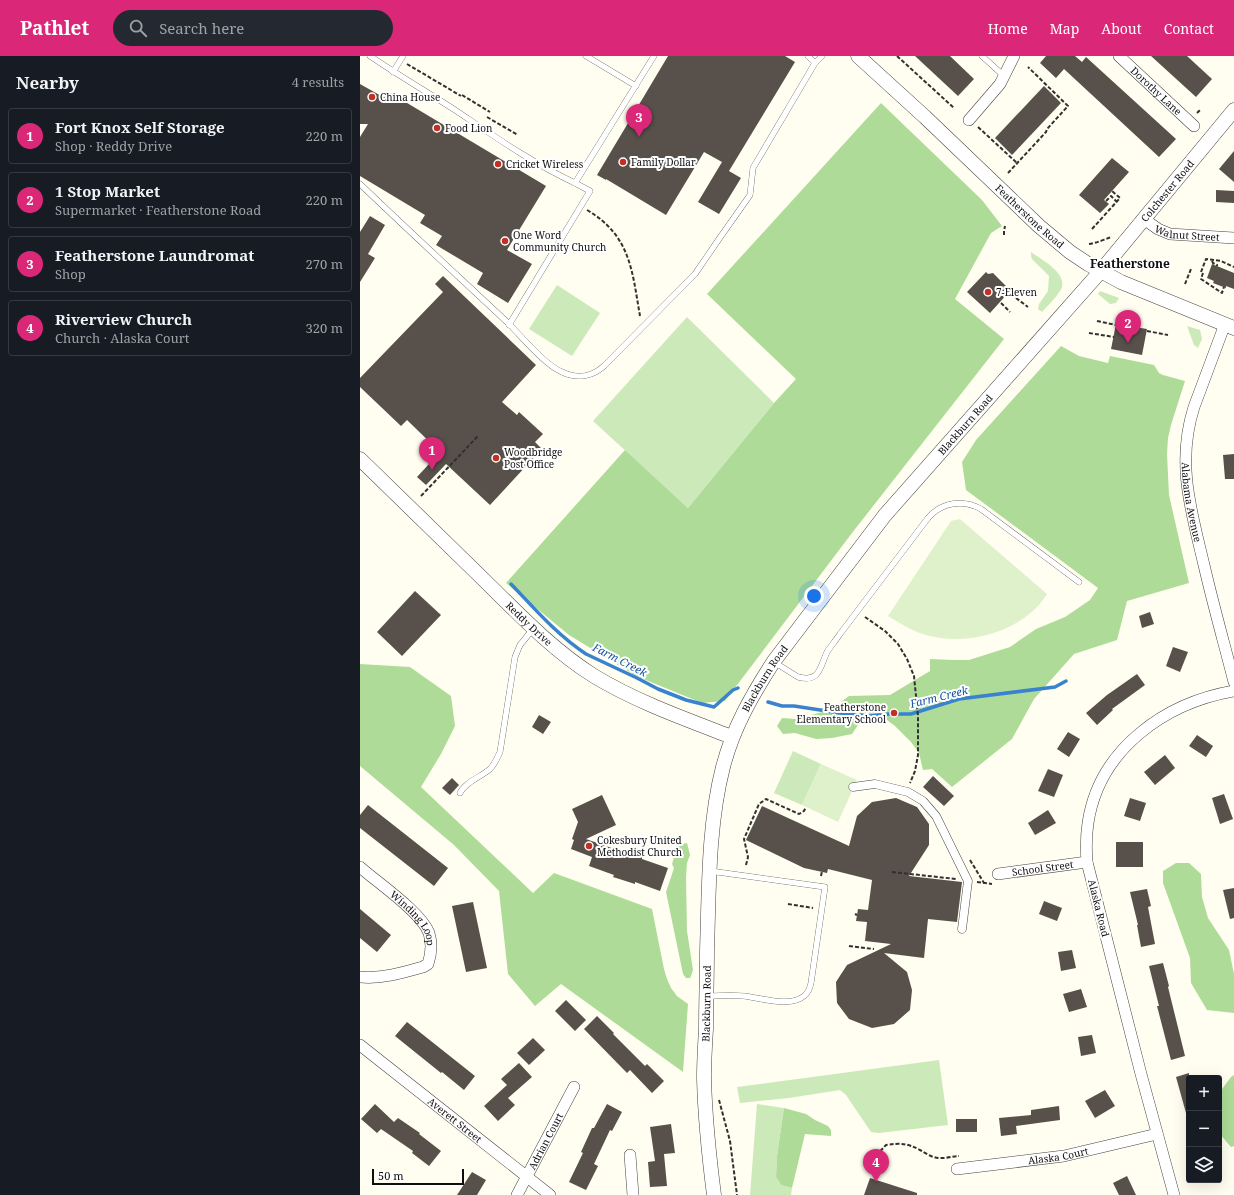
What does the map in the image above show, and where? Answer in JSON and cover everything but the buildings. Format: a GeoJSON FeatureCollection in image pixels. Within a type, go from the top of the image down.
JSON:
{"type":"FeatureCollection","features":[{"type":"Feature","properties":{"kind":"street","name":"Featherstone Road"},"geometry":{"type":"LineString","coordinates":[[858,56],[925,117],[1039,226],[1070,252],[1100,272],[1128,285],[1230,326]]}},
{"type":"Feature","properties":{"kind":"street"},"geometry":{"type":"LineString","coordinates":[[969,120],[998,88],[1014,56]]}},
{"type":"Feature","properties":{"kind":"street","name":"Dorothy Lane"},"geometry":{"type":"LineString","coordinates":[[1119,56],[1194,126]]}},
{"type":"Feature","properties":{"kind":"street","name":"Colchester Road"},"geometry":{"type":"LineString","coordinates":[[1100,272],[1234,110]]}},
{"type":"Feature","properties":{"kind":"street","name":"Walnut Street"},"geometry":{"type":"LineString","coordinates":[[1144,219],[1158,229],[1170,234],[1234,238]]}},
{"type":"Feature","properties":{"kind":"street","name":"Blackburn Road"},"geometry":{"type":"LineString","coordinates":[[714,1195],[708,1140],[704,1077],[710,871],[715,810],[723,767],[732,737],[757,686],[774,661],[885,514],[1100,272]]}},
{"type":"Feature","properties":{"kind":"street","name":"Alabama Avenue"},"geometry":{"type":"LineString","coordinates":[[1230,326],[1194,407],[1190,421],[1186,452],[1186,477],[1189,501],[1234,682]]}},
{"type":"Feature","properties":{"kind":"street","name":"Reddy Drive"},"geometry":{"type":"LineString","coordinates":[[360,459],[533,628],[570,659],[608,684],[624,692],[667,712],[732,737]]}},
{"type":"Feature","properties":{"kind":"street","name":"Alaska Road"},"geometry":{"type":"LineString","coordinates":[[1174,1195],[1122,1002],[1087,862],[1086,843],[1088,823],[1092,803],[1106,772],[1122,750],[1139,734],[1154,722],[1175,710],[1197,701],[1234,691]]}},
{"type":"Feature","properties":{"kind":"street"},"geometry":{"type":"LineString","coordinates":[[853,787],[875,784],[906,791],[923,801],[936,816],[968,881],[962,929]]}},
{"type":"Feature","properties":{"kind":"street","name":"School Street"},"geometry":{"type":"LineString","coordinates":[[995,879],[1087,862]]}},
{"type":"Feature","properties":{"kind":"street","name":"Winding Loop"},"geometry":{"type":"LineString","coordinates":[[360,867],[415,913],[429,934],[431,951],[428,964],[423,967],[386,977],[360,978]]}},
{"type":"Feature","properties":{"kind":"street","name":"Averett Street"},"geometry":{"type":"LineString","coordinates":[[360,1045],[550,1195]]}},
{"type":"Feature","properties":{"kind":"street","name":"Adrian Court"},"geometry":{"type":"LineString","coordinates":[[517,1195],[574,1087]]}},
{"type":"Feature","properties":{"kind":"street","name":"Alaska Court"},"geometry":{"type":"LineString","coordinates":[[957,1169],[1064,1156],[1157,1134]]}},
{"type":"Feature","properties":{"kind":"street"},"geometry":{"type":"LineString","coordinates":[[630,1155],[633,1195]]}},
{"type":"Feature","properties":{"kind":"lane"},"geometry":{"type":"LineString","coordinates":[[370,56],[535,162],[590,191],[509,325]]}},
{"type":"Feature","properties":{"kind":"lane"},"geometry":{"type":"LineString","coordinates":[[586,56],[636,86]]}},
{"type":"Feature","properties":{"kind":"lane"},"geometry":{"type":"LineString","coordinates":[[575,183],[654,56]]}},
{"type":"Feature","properties":{"kind":"lane"},"geometry":{"type":"LineString","coordinates":[[808,56],[815,63]]}},
{"type":"Feature","properties":{"kind":"lane"},"geometry":{"type":"LineString","coordinates":[[360,184],[550,364],[564,373],[577,376],[588,375],[599,370],[695,274],[750,195],[753,168],[815,63],[822,56]]}},
{"type":"Feature","properties":{"kind":"lane"},"geometry":{"type":"LineString","coordinates":[[982,56],[1004,76]]}},
{"type":"Feature","properties":{"kind":"lane"},"geometry":{"type":"LineString","coordinates":[[393,72],[402,58]]}},
{"type":"Feature","properties":{"kind":"lane"},"geometry":{"type":"LineString","coordinates":[[774,661],[798,677],[809,678],[817,675],[830,648],[932,514],[944,506],[955,503],[971,504],[981,509],[1078,582]]}},
{"type":"Feature","properties":{"kind":"lane"},"geometry":{"type":"LineString","coordinates":[[460,793],[464,788],[489,770],[497,760],[500,752],[514,662],[520,645],[533,628]]}},
{"type":"Feature","properties":{"kind":"lane"},"geometry":{"type":"LineString","coordinates":[[706,996],[743,996],[785,1002],[793,1001],[804,996],[811,983],[825,886],[710,871]]}},
{"type":"Feature","properties":{"kind":"path"},"geometry":{"type":"LineString","coordinates":[[897,56],[954,108]]}},
{"type":"Feature","properties":{"kind":"path"},"geometry":{"type":"LineString","coordinates":[[402,58],[490,112]]}},
{"type":"Feature","properties":{"kind":"path"},"geometry":{"type":"LineString","coordinates":[[1008,173],[1068,106],[1028,67]]}},
{"type":"Feature","properties":{"kind":"path"},"geometry":{"type":"LineString","coordinates":[[487,117],[518,135]]}},
{"type":"Feature","properties":{"kind":"path"},"geometry":{"type":"LineString","coordinates":[[969,120],[1016,163]]}},
{"type":"Feature","properties":{"kind":"path"},"geometry":{"type":"LineString","coordinates":[[1092,229],[1120,198],[1112,191]]}},
{"type":"Feature","properties":{"kind":"path"},"geometry":{"type":"LineString","coordinates":[[1106,202],[1111,196],[1117,202]]}},
{"type":"Feature","properties":{"kind":"path"},"geometry":{"type":"LineString","coordinates":[[581,207],[596,215],[608,226],[622,245],[630,264],[642,326]]}},
{"type":"Feature","properties":{"kind":"path"},"geometry":{"type":"LineString","coordinates":[[1004,235],[1005,226]]}},
{"type":"Feature","properties":{"kind":"path"},"geometry":{"type":"LineString","coordinates":[[1224,287],[1222,293],[1219,292],[1206,281],[1201,279],[1206,259],[1221,261],[1234,267]]}},
{"type":"Feature","properties":{"kind":"path"},"geometry":{"type":"LineString","coordinates":[[1212,261],[1218,265],[1217,266]]}},
{"type":"Feature","properties":{"kind":"path"},"geometry":{"type":"LineString","coordinates":[[1185,284],[1192,268]]}},
{"type":"Feature","properties":{"kind":"path"},"geometry":{"type":"LineString","coordinates":[[1016,298],[1028,307]]}},
{"type":"Feature","properties":{"kind":"path"},"geometry":{"type":"LineString","coordinates":[[1001,303],[1010,312]]}},
{"type":"Feature","properties":{"kind":"path"},"geometry":{"type":"LineString","coordinates":[[1096,321],[1116,325]]}},
{"type":"Feature","properties":{"kind":"path"},"geometry":{"type":"LineString","coordinates":[[1147,331],[1168,335]]}},
{"type":"Feature","properties":{"kind":"path"},"geometry":{"type":"LineString","coordinates":[[1089,332],[1114,337]]}},
{"type":"Feature","properties":{"kind":"path"},"geometry":{"type":"LineString","coordinates":[[421,496],[478,436]]}},
{"type":"Feature","properties":{"kind":"path"},"geometry":{"type":"LineString","coordinates":[[857,611],[885,631],[903,651],[914,676],[918,716],[917,762],[912,779],[906,791]]}},
{"type":"Feature","properties":{"kind":"path"},"geometry":{"type":"LineString","coordinates":[[746,865],[748,857],[744,839],[760,804],[766,799],[799,814],[806,807]]}},
{"type":"Feature","properties":{"kind":"path"},"geometry":{"type":"LineString","coordinates":[[821,876],[822,871]]}},
{"type":"Feature","properties":{"kind":"path"},"geometry":{"type":"LineString","coordinates":[[892,872],[968,881],[995,879]]}},
{"type":"Feature","properties":{"kind":"path"},"geometry":{"type":"LineString","coordinates":[[788,904],[822,909]]}},
{"type":"Feature","properties":{"kind":"path"},"geometry":{"type":"LineString","coordinates":[[849,946],[874,949]]}},
{"type":"Feature","properties":{"kind":"path"},"geometry":{"type":"LineString","coordinates":[[719,1099],[730,1142],[736,1195]]}},
{"type":"Feature","properties":{"kind":"path"},"geometry":{"type":"LineString","coordinates":[[872,1160],[886,1144],[899,1143],[915,1147],[934,1157],[960,1156]]}},
{"type":"Feature","properties":{"kind":"green space"},"geometry":{"type":"Polygon","coordinates":[[[881,103],[982,200],[1002,226],[991,233],[955,299],[1004,339],[852,533],[725,701],[702,703],[636,676],[569,635],[506,583],[625,450],[688,508],[774,403],[796,379],[707,294],[881,103]]]}},
{"type":"Feature","properties":{"kind":"green space"},"geometry":{"type":"Polygon","coordinates":[[[1031,252],[1054,268],[1062,279],[1060,291],[1042,312],[1038,309],[1039,304],[1048,291],[1049,276],[1032,259],[1031,252]]]}},
{"type":"Feature","properties":{"kind":"green space"},"geometry":{"type":"Polygon","coordinates":[[[557,285],[600,313],[572,356],[529,329],[557,285]]]}},
{"type":"Feature","properties":{"kind":"green space"},"geometry":{"type":"Polygon","coordinates":[[[1100,291],[1119,298],[1116,303],[1110,304],[1098,294],[1100,291]]]}},
{"type":"Feature","properties":{"kind":"green space"},"geometry":{"type":"Polygon","coordinates":[[[687,317],[774,403],[688,508],[593,421],[687,317]]]}},
{"type":"Feature","properties":{"kind":"green space"},"geometry":{"type":"Polygon","coordinates":[[[1187,326],[1200,330],[1202,339],[1198,348],[1194,345],[1187,326]]]}},
{"type":"Feature","properties":{"kind":"green space"},"geometry":{"type":"Polygon","coordinates":[[[1061,346],[1079,356],[1108,363],[1110,356],[1154,365],[1159,373],[1185,381],[1171,425],[1167,454],[1169,495],[1189,583],[1127,601],[1117,640],[1074,654],[1034,699],[1012,739],[952,787],[932,769],[923,770],[919,753],[911,742],[895,726],[883,717],[866,713],[852,734],[832,738],[816,739],[795,733],[783,734],[777,726],[782,718],[796,719],[830,710],[849,696],[890,695],[930,671],[930,659],[969,660],[1010,647],[1036,629],[1065,617],[1090,600],[1098,588],[966,490],[962,462],[976,440],[1061,346]]]}},
{"type":"Feature","properties":{"kind":"green space"},"geometry":{"type":"Polygon","coordinates":[[[960,519],[1047,594],[1037,607],[1025,618],[995,633],[962,639],[946,639],[924,635],[908,628],[888,616],[951,521],[960,519]]]}},
{"type":"Feature","properties":{"kind":"green space"},"geometry":{"type":"Polygon","coordinates":[[[360,664],[410,667],[451,696],[455,726],[441,754],[421,787],[533,893],[554,873],[652,909],[667,979],[677,996],[688,1004],[683,1072],[561,984],[535,1006],[508,974],[499,891],[454,845],[360,766],[360,664]]]}},
{"type":"Feature","properties":{"kind":"green space"},"geometry":{"type":"Polygon","coordinates":[[[793,751],[821,764],[802,805],[774,793],[793,751]]]}},
{"type":"Feature","properties":{"kind":"green space"},"geometry":{"type":"Polygon","coordinates":[[[821,764],[857,780],[838,822],[802,805],[821,764]]]}},
{"type":"Feature","properties":{"kind":"green space"},"geometry":{"type":"Polygon","coordinates":[[[687,843],[690,855],[687,863],[686,877],[687,931],[693,970],[690,978],[686,978],[683,974],[666,892],[674,868],[672,864],[676,850],[683,844],[687,843]]]}},
{"type":"Feature","properties":{"kind":"green space"},"geometry":{"type":"Polygon","coordinates":[[[1176,863],[1189,863],[1201,874],[1202,897],[1208,918],[1229,950],[1234,974],[1234,1013],[1207,1010],[1191,983],[1190,958],[1163,883],[1163,871],[1176,863]]]}},
{"type":"Feature","properties":{"kind":"green space"},"geometry":{"type":"Polygon","coordinates":[[[939,1060],[948,1125],[879,1133],[871,1132],[846,1095],[840,1090],[789,1098],[740,1103],[737,1087],[939,1060]]]}},
{"type":"Feature","properties":{"kind":"green space"},"geometry":{"type":"Polygon","coordinates":[[[1234,1075],[1234,1146],[1231,1147],[1222,1136],[1222,1089],[1234,1075]]]}},
{"type":"Feature","properties":{"kind":"green space"},"geometry":{"type":"Polygon","coordinates":[[[757,1104],[784,1108],[777,1156],[776,1177],[781,1185],[792,1188],[791,1195],[750,1195],[757,1104]]]}},
{"type":"Feature","properties":{"kind":"green space"},"geometry":{"type":"Polygon","coordinates":[[[784,1108],[806,1114],[828,1126],[831,1130],[831,1136],[805,1134],[792,1188],[781,1185],[776,1177],[777,1156],[784,1108]]]}},
{"type":"Feature","properties":{"kind":"waterway","name":"Farm Creek"},"geometry":{"type":"LineString","coordinates":[[511,584],[565,639],[575,647],[586,654],[658,689],[686,700],[714,707],[733,690],[738,688]]}},
{"type":"Feature","properties":{"kind":"waterway","name":"Farm Creek"},"geometry":{"type":"LineString","coordinates":[[768,702],[782,706],[794,706],[870,716],[911,714],[959,699],[1055,687],[1066,681]]}},
{"type":"Feature","properties":{"kind":"place","name":"China House"},"geometry":{"type":"Point","coordinates":[372,97]}},
{"type":"Feature","properties":{"kind":"place","name":"Food Lion"},"geometry":{"type":"Point","coordinates":[437,128]}},
{"type":"Feature","properties":{"kind":"place","name":"Featherstone Laundromat"},"geometry":{"type":"Point","coordinates":[639,137]}},
{"type":"Feature","properties":{"kind":"place","name":"Family Dollar"},"geometry":{"type":"Point","coordinates":[623,162]}},
{"type":"Feature","properties":{"kind":"place","name":"Cricket Wireless"},"geometry":{"type":"Point","coordinates":[498,164]}},
{"type":"Feature","properties":{"kind":"place","name":"One Word Community Church"},"geometry":{"type":"Point","coordinates":[505,241]}},
{"type":"Feature","properties":{"kind":"place","name":"7-Eleven"},"geometry":{"type":"Point","coordinates":[988,292]}},
{"type":"Feature","properties":{"kind":"place","name":"1 Stop Market"},"geometry":{"type":"Point","coordinates":[1128,343]}},
{"type":"Feature","properties":{"kind":"place","name":"Woodbridge Post Office"},"geometry":{"type":"Point","coordinates":[496,458]}},
{"type":"Feature","properties":{"kind":"place","name":"Fort Knox Self Storage"},"geometry":{"type":"Point","coordinates":[432,470]}},
{"type":"Feature","properties":{"kind":"place","name":"Featherstone Elementary School"},"geometry":{"type":"Point","coordinates":[894,713]}},
{"type":"Feature","properties":{"kind":"place","name":"Cokesbury United Methodist Church"},"geometry":{"type":"Point","coordinates":[589,846]}},
{"type":"Feature","properties":{"kind":"place","name":"Riverview Church"},"geometry":{"type":"Point","coordinates":[876,1182]}},
{"type":"Feature","properties":{"kind":"district","name":"Featherstone"},"geometry":{"type":"Point","coordinates":[1130,264]}}]}
